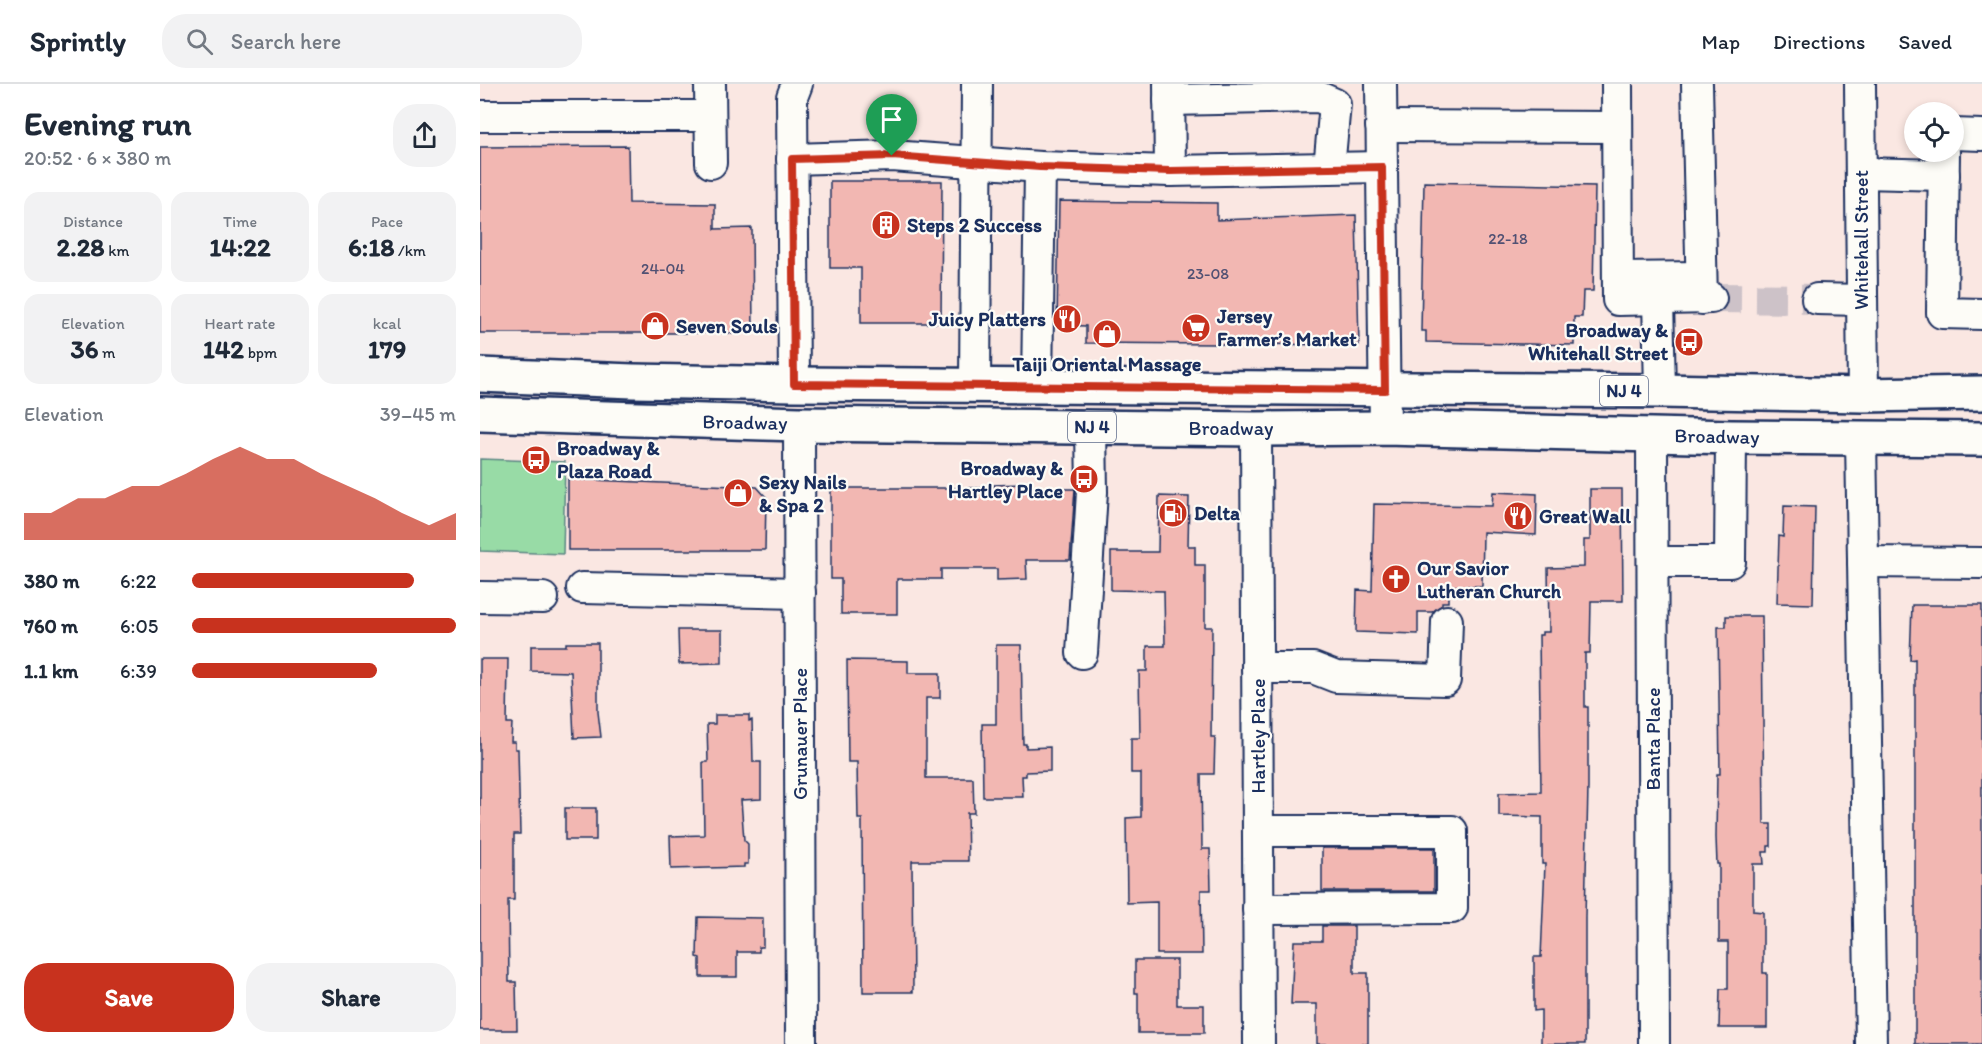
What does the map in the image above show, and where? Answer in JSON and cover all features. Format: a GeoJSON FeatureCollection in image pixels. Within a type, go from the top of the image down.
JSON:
{"type":"FeatureCollection","features":[{"type":"Feature","properties":{"kind":"main road","name":"Broadway"},"geometry":{"type":"LineString","coordinates":[[480,375],[633,381],[1037,387],[1660,391],[1863,395],[1982,393]]}},
{"type":"Feature","properties":{"kind":"main road","name":"Broadway"},"geometry":{"type":"LineString","coordinates":[[480,414],[800,424],[1256,429],[1385,428],[1731,437],[1982,439]]}},
{"type":"Feature","properties":{"kind":"street"},"geometry":{"type":"LineString","coordinates":[[710,84],[711,163]]}},
{"type":"Feature","properties":{"kind":"street"},"geometry":{"type":"LineString","coordinates":[[794,384],[792,97],[797,84]]}},
{"type":"Feature","properties":{"kind":"street"},"geometry":{"type":"LineString","coordinates":[[975,386],[977,84]]}},
{"type":"Feature","properties":{"kind":"street"},"geometry":{"type":"LineString","coordinates":[[1381,84],[1385,428]]}},
{"type":"Feature","properties":{"kind":"street"},"geometry":{"type":"LineString","coordinates":[[1617,84],[1618,300],[1658,299],[1704,291]]}},
{"type":"Feature","properties":{"kind":"street"},"geometry":{"type":"LineString","coordinates":[[1697,84],[1704,291]]}},
{"type":"Feature","properties":{"kind":"street","name":"Whitehall Street"},"geometry":{"type":"LineString","coordinates":[[1860,84],[1863,395]]}},
{"type":"Feature","properties":{"kind":"street"},"geometry":{"type":"LineString","coordinates":[[1170,171],[1169,92],[1319,97],[1335,104],[1329,168]]}},
{"type":"Feature","properties":{"kind":"street"},"geometry":{"type":"LineString","coordinates":[[480,116],[710,116]]}},
{"type":"Feature","properties":{"kind":"street"},"geometry":{"type":"LineString","coordinates":[[1382,126],[1617,127]]}},
{"type":"Feature","properties":{"kind":"street"},"geometry":{"type":"LineString","coordinates":[[1964,134],[1982,135]]}},
{"type":"Feature","properties":{"kind":"street"},"geometry":{"type":"LineString","coordinates":[[792,159],[892,156],[1040,167],[1170,171],[1382,167]]}},
{"type":"Feature","properties":{"kind":"street"},"geometry":{"type":"LineString","coordinates":[[1861,173],[1944,163],[1942,313],[1982,314]]}},
{"type":"Feature","properties":{"kind":"street"},"geometry":{"type":"LineString","coordinates":[[1037,387],[1040,167]]}},
{"type":"Feature","properties":{"kind":"street"},"geometry":{"type":"LineString","coordinates":[[1619,278],[1704,291]]}},
{"type":"Feature","properties":{"kind":"street"},"geometry":{"type":"LineString","coordinates":[[1658,299],[1660,391]]}},
{"type":"Feature","properties":{"kind":"street"},"geometry":{"type":"LineString","coordinates":[[1817,300],[1862,300]]}},
{"type":"Feature","properties":{"kind":"street","name":"Grunauer Place"},"geometry":{"type":"LineString","coordinates":[[800,424],[801,1044]]}},
{"type":"Feature","properties":{"kind":"street"},"geometry":{"type":"LineString","coordinates":[[1082,653],[1092,492],[1091,427]]}},
{"type":"Feature","properties":{"kind":"street","name":"Hartley Place"},"geometry":{"type":"LineString","coordinates":[[1256,429],[1258,1044]]}},
{"type":"Feature","properties":{"kind":"street","name":"Banta Place"},"geometry":{"type":"LineString","coordinates":[[1652,435],[1654,1044]]}},
{"type":"Feature","properties":{"kind":"street"},"geometry":{"type":"LineString","coordinates":[[1653,562],[1730,562],[1731,437]]}},
{"type":"Feature","properties":{"kind":"street"},"geometry":{"type":"LineString","coordinates":[[1861,439],[1871,1044]]}},
{"type":"Feature","properties":{"kind":"street"},"geometry":{"type":"LineString","coordinates":[[1863,562],[1982,563]]}},
{"type":"Feature","properties":{"kind":"street"},"geometry":{"type":"LineString","coordinates":[[582,588],[800,593]]}},
{"type":"Feature","properties":{"kind":"street"},"geometry":{"type":"LineString","coordinates":[[480,597],[543,598]]}},
{"type":"Feature","properties":{"kind":"street"},"geometry":{"type":"LineString","coordinates":[[1257,668],[1313,668],[1335,677],[1445,680],[1447,621]]}},
{"type":"Feature","properties":{"kind":"street"},"geometry":{"type":"LineString","coordinates":[[1258,831],[1452,831],[1452,908],[1258,909]]}},
{"type":"Feature","properties":{"kind":"green space"},"geometry":{"type":"Polygon","coordinates":[[[480,459],[565,462],[563,554],[480,551],[480,459]]]}},
{"type":"Feature","properties":{"kind":"building"},"geometry":{"type":"Polygon","coordinates":[[[628,146],[629,203],[715,204],[715,229],[752,228],[753,333],[480,333],[480,147],[628,146]]]}},
{"type":"Feature","properties":{"kind":"building","name":"Steps 2 Success"},"geometry":{"type":"Polygon","coordinates":[[[830,181],[942,181],[941,323],[861,323],[861,268],[830,268],[830,181]]]}},
{"type":"Feature","properties":{"kind":"building"},"geometry":{"type":"Polygon","coordinates":[[[1424,182],[1595,186],[1593,291],[1583,291],[1582,317],[1574,317],[1574,345],[1426,342],[1426,331],[1421,331],[1424,182]]]}},
{"type":"Feature","properties":{"kind":"building"},"geometry":{"type":"Polygon","coordinates":[[[1059,201],[1217,203],[1217,220],[1356,215],[1359,345],[1086,343],[1086,326],[1057,325],[1059,201]]]}},
{"type":"Feature","properties":{"kind":"building"},"geometry":{"type":"Polygon","coordinates":[[[568,479],[757,487],[766,497],[765,550],[568,550],[568,479]]]}},
{"type":"Feature","properties":{"kind":"building"},"geometry":{"type":"Polygon","coordinates":[[[1024,484],[1024,489],[1075,489],[1070,560],[1026,560],[1027,579],[997,580],[997,569],[941,569],[941,579],[897,579],[897,614],[841,614],[841,579],[831,579],[831,488],[994,488],[994,485],[1024,484]]]}},
{"type":"Feature","properties":{"kind":"building"},"geometry":{"type":"Polygon","coordinates":[[[1590,489],[1622,489],[1623,601],[1591,601],[1590,653],[1585,653],[1588,787],[1585,1044],[1541,1044],[1541,1010],[1534,1011],[1534,957],[1541,957],[1545,864],[1542,864],[1542,817],[1499,816],[1499,793],[1541,792],[1539,635],[1542,635],[1542,632],[1549,632],[1548,568],[1584,567],[1584,540],[1590,540],[1590,489]]]}},
{"type":"Feature","properties":{"kind":"building"},"geometry":{"type":"Polygon","coordinates":[[[1493,492],[1537,494],[1536,535],[1483,532],[1482,586],[1448,586],[1448,602],[1442,602],[1442,605],[1432,612],[1418,612],[1418,634],[1356,632],[1357,590],[1372,591],[1374,504],[1492,506],[1493,492]]]}},
{"type":"Feature","properties":{"kind":"building"},"geometry":{"type":"Polygon","coordinates":[[[1159,496],[1189,497],[1188,546],[1195,546],[1195,565],[1205,565],[1205,627],[1212,627],[1211,737],[1215,737],[1214,774],[1201,774],[1202,849],[1210,849],[1211,890],[1201,890],[1202,954],[1157,954],[1157,902],[1127,903],[1126,818],[1141,817],[1141,773],[1131,773],[1131,738],[1140,738],[1139,671],[1147,671],[1147,646],[1165,646],[1164,591],[1111,590],[1111,552],[1158,552],[1159,496]]]}},
{"type":"Feature","properties":{"kind":"building"},"geometry":{"type":"Polygon","coordinates":[[[1784,506],[1815,507],[1813,604],[1777,603],[1779,536],[1783,537],[1784,506]]]}},
{"type":"Feature","properties":{"kind":"building"},"geometry":{"type":"Polygon","coordinates":[[[1912,605],[1982,605],[1982,1044],[1915,1044],[1915,659],[1910,660],[1912,605]]]}},
{"type":"Feature","properties":{"kind":"building"},"geometry":{"type":"Polygon","coordinates":[[[1726,616],[1762,616],[1764,824],[1771,824],[1771,846],[1768,846],[1768,852],[1763,852],[1764,864],[1753,864],[1753,911],[1763,912],[1763,973],[1767,973],[1767,1028],[1719,1028],[1720,989],[1728,989],[1728,942],[1719,942],[1719,864],[1717,864],[1716,837],[1717,774],[1720,774],[1718,627],[1726,627],[1726,616]]]}},
{"type":"Feature","properties":{"kind":"building"},"geometry":{"type":"Polygon","coordinates":[[[678,630],[722,630],[722,663],[679,664],[678,630]]]}},
{"type":"Feature","properties":{"kind":"building"},"geometry":{"type":"Polygon","coordinates":[[[566,643],[598,643],[598,712],[601,737],[574,738],[571,672],[531,671],[531,646],[566,646],[566,643]]]}},
{"type":"Feature","properties":{"kind":"building"},"geometry":{"type":"Polygon","coordinates":[[[996,645],[1021,645],[1023,744],[1026,744],[1026,748],[1050,747],[1050,771],[1026,772],[1026,776],[1022,776],[1023,797],[983,797],[982,724],[996,724],[996,645]]]}},
{"type":"Feature","properties":{"kind":"building"},"geometry":{"type":"Polygon","coordinates":[[[480,659],[508,659],[507,723],[512,723],[511,742],[515,742],[515,749],[518,749],[520,834],[514,834],[514,900],[508,900],[509,982],[516,982],[517,1030],[480,1030],[480,659]]]}},
{"type":"Feature","properties":{"kind":"building"},"geometry":{"type":"Polygon","coordinates":[[[847,660],[908,661],[908,673],[940,673],[940,698],[926,698],[926,778],[973,778],[974,813],[967,813],[968,861],[912,861],[913,992],[863,992],[862,819],[858,819],[857,762],[848,762],[847,660]]]}},
{"type":"Feature","properties":{"kind":"building"},"geometry":{"type":"Polygon","coordinates":[[[715,715],[749,715],[749,721],[752,720],[753,762],[761,762],[761,799],[741,800],[744,840],[748,844],[748,864],[744,864],[744,867],[671,869],[670,836],[704,835],[703,762],[708,762],[707,724],[715,724],[715,715]]]}},
{"type":"Feature","properties":{"kind":"building"},"geometry":{"type":"Polygon","coordinates":[[[565,808],[596,808],[596,840],[565,840],[565,808]]]}},
{"type":"Feature","properties":{"kind":"building"},"geometry":{"type":"Polygon","coordinates":[[[1322,848],[1434,848],[1434,891],[1322,891],[1322,848]]]}},
{"type":"Feature","properties":{"kind":"building"},"geometry":{"type":"Polygon","coordinates":[[[698,917],[763,918],[763,947],[759,947],[759,952],[737,952],[737,977],[700,977],[700,958],[697,957],[698,917]]]}},
{"type":"Feature","properties":{"kind":"building"},"geometry":{"type":"Polygon","coordinates":[[[1322,926],[1354,926],[1354,973],[1368,973],[1368,1044],[1317,1044],[1317,1004],[1291,1004],[1294,941],[1322,941],[1322,926]]]}},
{"type":"Feature","properties":{"kind":"building"},"geometry":{"type":"Polygon","coordinates":[[[1135,960],[1177,960],[1177,1005],[1204,1005],[1204,1033],[1138,1033],[1135,960]]]}},
{"type":"Feature","properties":{"kind":"tunnel"},"geometry":{"type":"LineString","coordinates":[[1711,298],[1817,299]]}},
{"type":"Feature","properties":{"kind":"place","name":"Steps 2 Success"},"geometry":{"type":"Point","coordinates":[886,225]}},
{"type":"Feature","properties":{"kind":"place","name":"Juicy Platters"},"geometry":{"type":"Point","coordinates":[1067,319]}},
{"type":"Feature","properties":{"kind":"place","name":"Seven Souls"},"geometry":{"type":"Point","coordinates":[655,326]}},
{"type":"Feature","properties":{"kind":"place","name":"Jersey Farmer’s Market"},"geometry":{"type":"Point","coordinates":[1196,328]}},
{"type":"Feature","properties":{"kind":"place","name":"Taiji Oriental Massage"},"geometry":{"type":"Point","coordinates":[1107,334]}},
{"type":"Feature","properties":{"kind":"place","name":"Broadway & Whitehall Street"},"geometry":{"type":"Point","coordinates":[1689,342]}},
{"type":"Feature","properties":{"kind":"place","name":"Broadway & Plaza Road"},"geometry":{"type":"Point","coordinates":[536,460]}},
{"type":"Feature","properties":{"kind":"place","name":"Broadway & Hartley Place"},"geometry":{"type":"Point","coordinates":[1084,479]}},
{"type":"Feature","properties":{"kind":"place","name":"Sexy Nails & Spa 2"},"geometry":{"type":"Point","coordinates":[738,493]}},
{"type":"Feature","properties":{"kind":"place","name":"Delta"},"geometry":{"type":"Point","coordinates":[1173,513]}},
{"type":"Feature","properties":{"kind":"place","name":"Great Wall"},"geometry":{"type":"Point","coordinates":[1518,516]}},
{"type":"Feature","properties":{"kind":"place","name":"Our Savior Lutheran Church"},"geometry":{"type":"Point","coordinates":[1396,579]}},
{"type":"Feature","properties":{"kind":"route"},"geometry":{"type":"LineString","coordinates":[[892,156],[1040,167],[1170,171],[1382,167],[1385,390],[794,384],[792,159],[892,156]]}}]}
